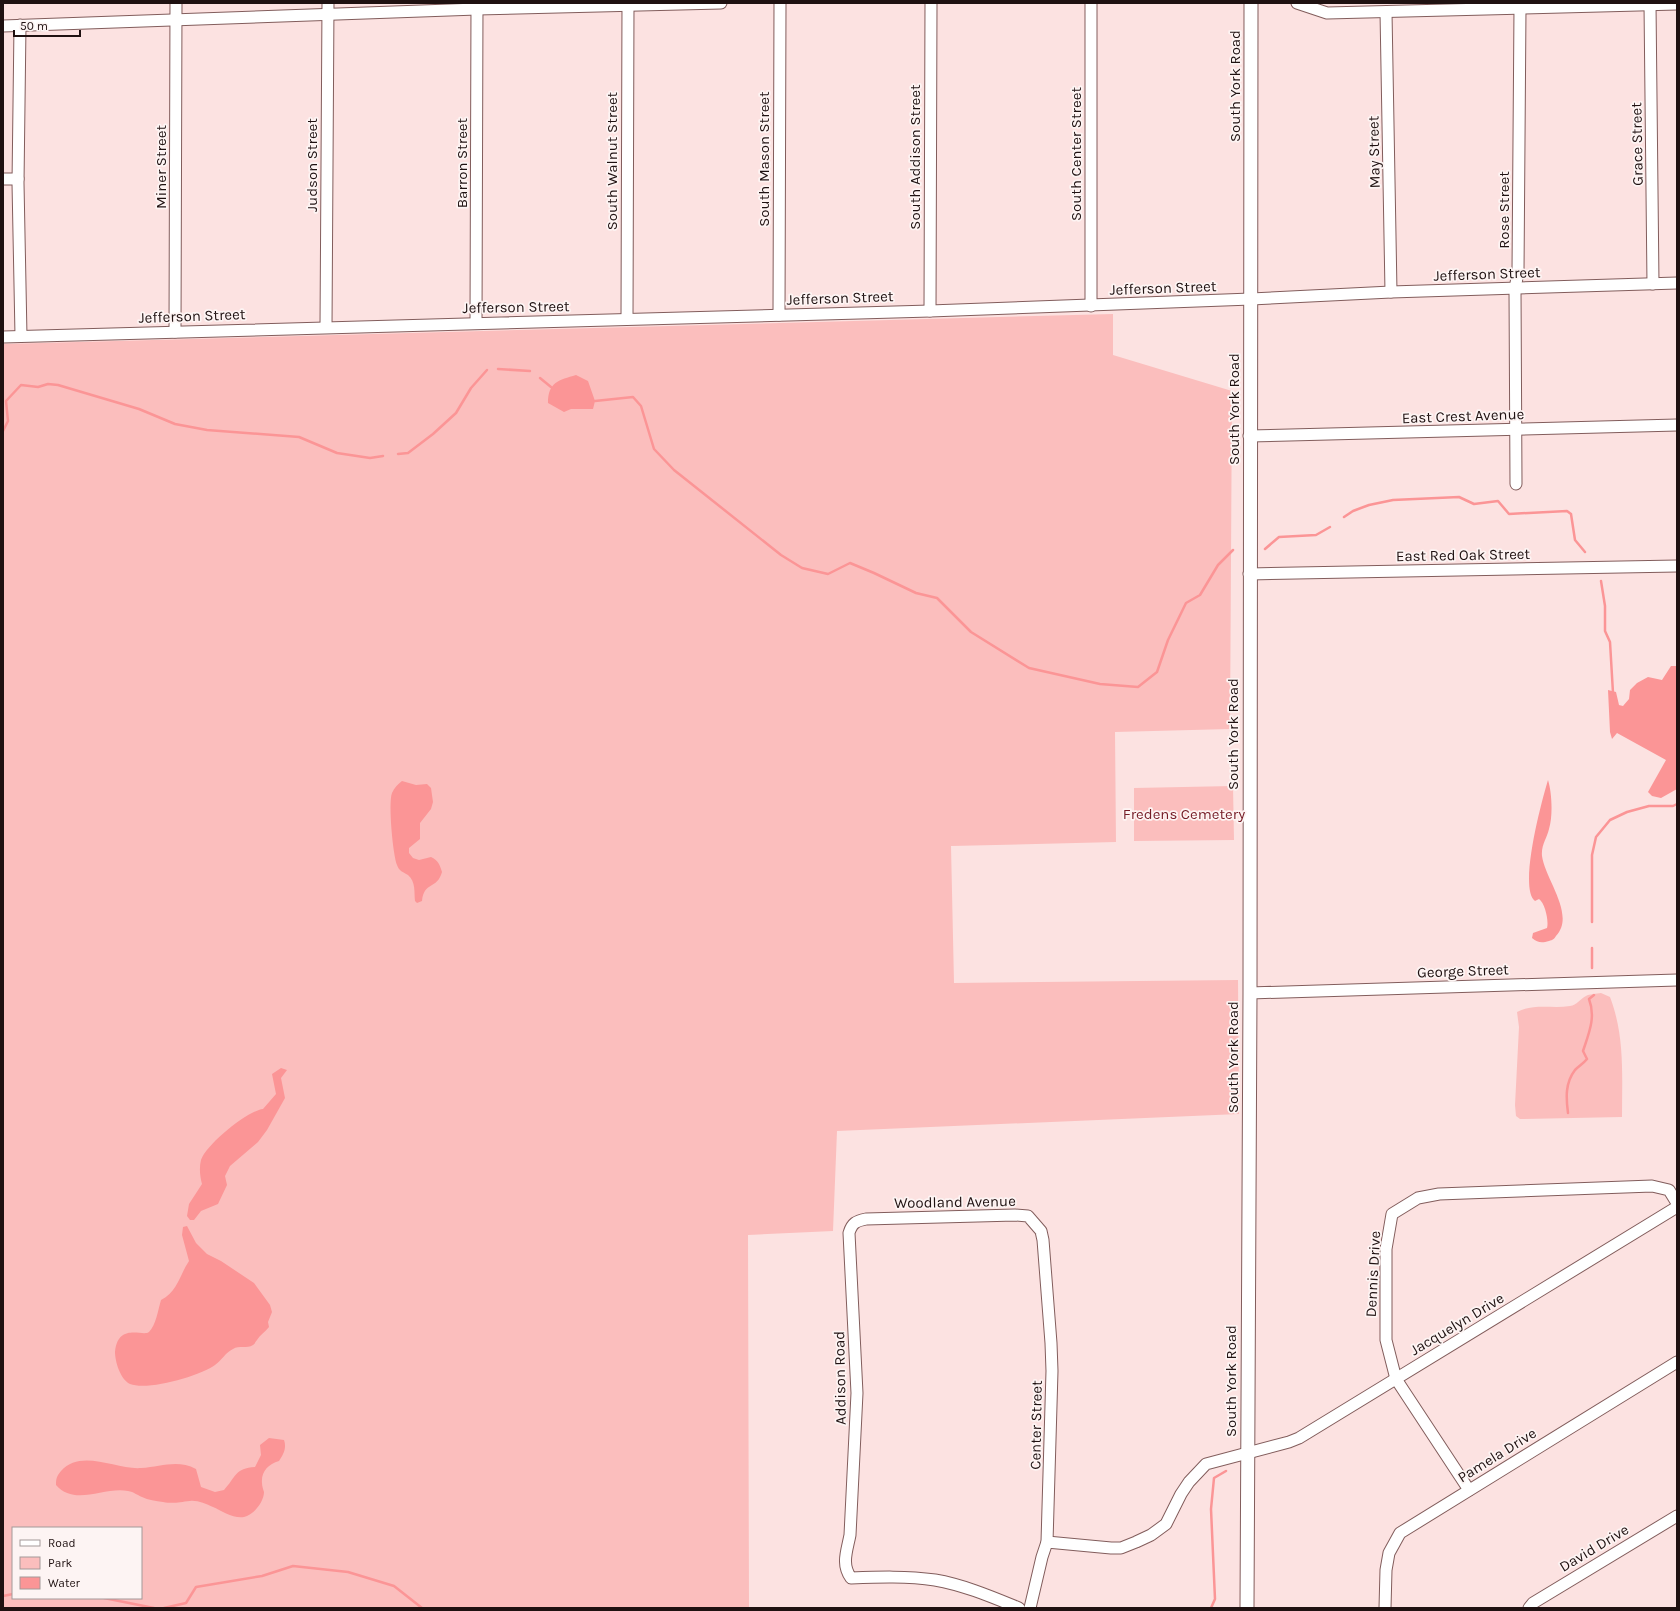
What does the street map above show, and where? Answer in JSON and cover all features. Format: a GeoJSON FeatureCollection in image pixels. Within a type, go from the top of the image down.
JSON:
{"type":"FeatureCollection","features":[{"type":"Feature","properties":{"kind":"main road","name":"South York Road"},"geometry":{"type":"LineString","coordinates":[[1247,1608],[1250,993],[1249,436],[1251,299],[1251,3]]}},
{"type":"Feature","properties":{"kind":"street","name":"Miner Street"},"geometry":{"type":"LineString","coordinates":[[175,332],[176,3]]}},
{"type":"Feature","properties":{"kind":"street","name":"Judson Street"},"geometry":{"type":"LineString","coordinates":[[326,328],[328,3]]}},
{"type":"Feature","properties":{"kind":"street"},"geometry":{"type":"LineString","coordinates":[[3,26],[176,21],[477,6],[721,3]]}},
{"type":"Feature","properties":{"kind":"street","name":"South Mason Street"},"geometry":{"type":"LineString","coordinates":[[779,315],[780,3]]}},
{"type":"Feature","properties":{"kind":"street","name":"South Addison Street"},"geometry":{"type":"LineString","coordinates":[[930,311],[931,3]]}},
{"type":"Feature","properties":{"kind":"street","name":"South Center Street"},"geometry":{"type":"LineString","coordinates":[[1091,306],[1092,3]]}},
{"type":"Feature","properties":{"kind":"street"},"geometry":{"type":"LineString","coordinates":[[1297,3],[1327,13],[1677,4]]}},
{"type":"Feature","properties":{"kind":"street","name":"South Walnut Street"},"geometry":{"type":"LineString","coordinates":[[627,319],[628,4]]}},
{"type":"Feature","properties":{"kind":"street","name":"Grace Street"},"geometry":{"type":"LineString","coordinates":[[1650,4],[1653,284]]}},
{"type":"Feature","properties":{"kind":"street","name":"Barron Street"},"geometry":{"type":"LineString","coordinates":[[476,323],[477,6]]}},
{"type":"Feature","properties":{"kind":"street","name":"Rose Street"},"geometry":{"type":"LineString","coordinates":[[1516,484],[1515,289],[1518,272],[1520,8]]}},
{"type":"Feature","properties":{"kind":"street","name":"May Street"},"geometry":{"type":"LineString","coordinates":[[1386,12],[1391,292]]}},
{"type":"Feature","properties":{"kind":"street"},"geometry":{"type":"LineString","coordinates":[[20,25],[18,179],[21,336]]}},
{"type":"Feature","properties":{"kind":"street"},"geometry":{"type":"LineString","coordinates":[[3,179],[18,179]]}},
{"type":"Feature","properties":{"kind":"street","name":"Jefferson Street"},"geometry":{"type":"LineString","coordinates":[[3,337],[1091,306],[1391,292],[1677,283]]}},
{"type":"Feature","properties":{"kind":"street","name":"East Crest Avenue"},"geometry":{"type":"LineString","coordinates":[[1249,436],[1677,425]]}},
{"type":"Feature","properties":{"kind":"street","name":"East Red Oak Street"},"geometry":{"type":"LineString","coordinates":[[1249,574],[1677,566]]}},
{"type":"Feature","properties":{"kind":"street","name":"George Street"},"geometry":{"type":"LineString","coordinates":[[1250,993],[1677,980]]}},
{"type":"Feature","properties":{"kind":"street","name":"Dennis Drive"},"geometry":{"type":"LineString","coordinates":[[1470,1490],[1396,1379],[1386,1340],[1386,1249],[1392,1214],[1418,1198],[1439,1194],[1652,1186],[1669,1190],[1677,1203]]}},
{"type":"Feature","properties":{"kind":"street","name":"Jacquelyn Drive"},"geometry":{"type":"LineString","coordinates":[[1048,1542],[1120,1548],[1151,1535],[1166,1524],[1181,1494],[1189,1482],[1206,1464],[1299,1438],[1677,1207]]}},
{"type":"Feature","properties":{"kind":"street","name":"Woodland Avenue"},"geometry":{"type":"LineString","coordinates":[[854,1223],[866,1219],[1015,1215],[1028,1216],[1041,1231],[1043,1240]]}},
{"type":"Feature","properties":{"kind":"street","name":"Addison Road"},"geometry":{"type":"LineString","coordinates":[[854,1223],[849,1233],[857,1393],[850,1535],[845,1556],[846,1570],[851,1578],[894,1576],[928,1579],[974,1590],[1019,1608]]}},
{"type":"Feature","properties":{"kind":"street","name":"Center Street"},"geometry":{"type":"LineString","coordinates":[[1030,1608],[1042,1556],[1048,1542],[1052,1357],[1043,1240]]}},
{"type":"Feature","properties":{"kind":"street","name":"Pamela Drive"},"geometry":{"type":"LineString","coordinates":[[1385,1608],[1387,1564],[1389,1554],[1400,1533],[1677,1362]]}},
{"type":"Feature","properties":{"kind":"street","name":"David Drive"},"geometry":{"type":"LineString","coordinates":[[1528,1608],[1533,1603],[1677,1516]]}},
{"type":"Feature","properties":{"kind":"green space"},"geometry":{"type":"Polygon","coordinates":[[[1113,314],[1113,355],[1232,391],[1230,729],[1115,732],[1116,842],[951,846],[954,983],[1238,980],[1239,1114],[837,1131],[833,1231],[748,1235],[749,1608],[3,1608],[3,344],[1113,314]]]}},
{"type":"Feature","properties":{"kind":"green space","name":"Fredens Cemetery"},"geometry":{"type":"Polygon","coordinates":[[[1233,786],[1234,840],[1134,841],[1134,788],[1233,786]]]}},
{"type":"Feature","properties":{"kind":"green space"},"geometry":{"type":"Polygon","coordinates":[[[1601,993],[1610,997],[1618,1026],[1622,1056],[1622,1117],[1520,1119],[1516,1116],[1515,1105],[1519,1027],[1517,1012],[1523,1009],[1536,1007],[1570,1006],[1587,995],[1601,993]]]}},
{"type":"Feature","properties":{"kind":"water"},"geometry":{"type":"Polygon","coordinates":[[[576,375],[588,381],[595,401],[593,409],[571,409],[564,412],[548,403],[552,386],[564,379],[576,375]]]}},
{"type":"Feature","properties":{"kind":"water"},"geometry":{"type":"Polygon","coordinates":[[[1671,666],[1677,666],[1677,789],[1661,798],[1652,796],[1648,792],[1666,760],[1617,733],[1612,739],[1610,732],[1608,690],[1616,692],[1619,705],[1623,706],[1629,699],[1630,690],[1637,683],[1648,677],[1662,680],[1671,666]]]}},
{"type":"Feature","properties":{"kind":"water"},"geometry":{"type":"Polygon","coordinates":[[[1548,780],[1551,798],[1551,818],[1542,848],[1542,856],[1544,865],[1558,897],[1563,918],[1561,927],[1555,938],[1550,941],[1538,942],[1532,938],[1533,933],[1547,928],[1547,917],[1545,908],[1541,901],[1539,899],[1535,901],[1530,893],[1530,862],[1537,824],[1548,780]]]}},
{"type":"Feature","properties":{"kind":"water"},"geometry":{"type":"Polygon","coordinates":[[[402,781],[416,785],[427,784],[431,788],[433,802],[431,809],[420,823],[420,839],[409,848],[409,853],[413,858],[419,860],[431,857],[433,858],[438,863],[442,872],[440,878],[425,891],[422,901],[417,903],[415,901],[414,887],[411,878],[400,870],[395,859],[391,818],[391,799],[394,789],[402,781]]]}},
{"type":"Feature","properties":{"kind":"water"},"geometry":{"type":"Polygon","coordinates":[[[281,1068],[287,1070],[281,1078],[285,1098],[267,1130],[258,1142],[230,1166],[225,1176],[227,1185],[218,1204],[201,1211],[194,1220],[190,1220],[187,1216],[189,1204],[202,1184],[200,1166],[201,1160],[205,1153],[228,1129],[247,1116],[263,1109],[276,1094],[272,1074],[281,1068]]]}},
{"type":"Feature","properties":{"kind":"water"},"geometry":{"type":"Polygon","coordinates":[[[187,1226],[196,1243],[207,1254],[221,1261],[254,1283],[270,1305],[272,1312],[268,1322],[269,1327],[254,1345],[233,1349],[215,1365],[198,1374],[149,1386],[130,1384],[123,1378],[117,1365],[115,1352],[117,1343],[125,1334],[146,1333],[151,1329],[161,1300],[175,1288],[189,1261],[182,1235],[183,1227],[187,1226]]]}},
{"type":"Feature","properties":{"kind":"water"},"geometry":{"type":"Polygon","coordinates":[[[269,1438],[284,1440],[284,1451],[279,1461],[269,1466],[264,1472],[262,1485],[264,1495],[261,1503],[253,1512],[243,1517],[230,1515],[202,1502],[190,1501],[167,1503],[147,1499],[130,1491],[119,1490],[72,1495],[56,1485],[57,1477],[61,1471],[69,1464],[79,1461],[89,1460],[131,1468],[182,1464],[196,1469],[201,1487],[215,1492],[224,1490],[236,1474],[243,1469],[255,1467],[261,1455],[260,1445],[269,1438]]]}},
{"type":"Feature","properties":{"kind":"waterway"},"geometry":{"type":"LineString","coordinates":[[498,369],[530,371]]}},
{"type":"Feature","properties":{"kind":"waterway"},"geometry":{"type":"LineString","coordinates":[[398,454],[408,453],[433,434],[456,413],[471,388],[487,370]]}},
{"type":"Feature","properties":{"kind":"waterway"},"geometry":{"type":"LineString","coordinates":[[540,378],[551,387]]}},
{"type":"Feature","properties":{"kind":"waterway"},"geometry":{"type":"LineString","coordinates":[[3,431],[8,421],[6,401],[21,385],[38,387],[48,384],[58,385],[139,409],[175,424],[207,430],[299,437],[337,453],[370,458],[383,456]]}},
{"type":"Feature","properties":{"kind":"waterway"},"geometry":{"type":"LineString","coordinates":[[595,401],[633,397],[641,406],[654,449],[674,470],[781,555],[802,568],[828,574],[850,563],[916,593],[937,598],[971,632],[1029,668],[1100,684],[1138,687],[1157,672],[1168,640],[1186,603],[1200,595],[1218,565],[1233,550]]}},
{"type":"Feature","properties":{"kind":"waterway"},"geometry":{"type":"LineString","coordinates":[[1344,517],[1353,511],[1369,505],[1393,500],[1459,497],[1474,504],[1498,501],[1509,514],[1567,511],[1571,514],[1575,540],[1585,552]]}},
{"type":"Feature","properties":{"kind":"waterway"},"geometry":{"type":"LineString","coordinates":[[1265,549],[1279,537],[1316,535],[1330,527]]}},
{"type":"Feature","properties":{"kind":"waterway"},"geometry":{"type":"LineString","coordinates":[[1601,581],[1605,606],[1605,631],[1610,642],[1613,693]]}},
{"type":"Feature","properties":{"kind":"waterway"},"geometry":{"type":"LineString","coordinates":[[1592,922],[1592,855],[1596,837],[1610,820],[1627,812],[1649,806],[1673,806],[1677,804]]}},
{"type":"Feature","properties":{"kind":"waterway"},"geometry":{"type":"LineString","coordinates":[[1592,948],[1592,968]]}},
{"type":"Feature","properties":{"kind":"waterway"},"geometry":{"type":"LineString","coordinates":[[1568,1113],[1567,1096],[1569,1080],[1575,1070],[1587,1059],[1583,1051],[1592,1019],[1589,999],[1594,995]]}},
{"type":"Feature","properties":{"kind":"waterway"},"geometry":{"type":"LineString","coordinates":[[1211,1608],[1215,1599],[1211,1509],[1214,1478],[1226,1471]]}},
{"type":"Feature","properties":{"kind":"waterway"},"geometry":{"type":"LineString","coordinates":[[164,1608],[186,1603],[196,1587],[262,1576],[293,1566],[348,1572],[394,1586],[422,1608]]}},
{"type":"Feature","properties":{"kind":"waterway"},"geometry":{"type":"LineString","coordinates":[[3,1596],[12,1594]]}},
{"type":"Feature","properties":{"kind":"waterway"},"geometry":{"type":"LineString","coordinates":[[109,1599],[154,1608]]}}]}
